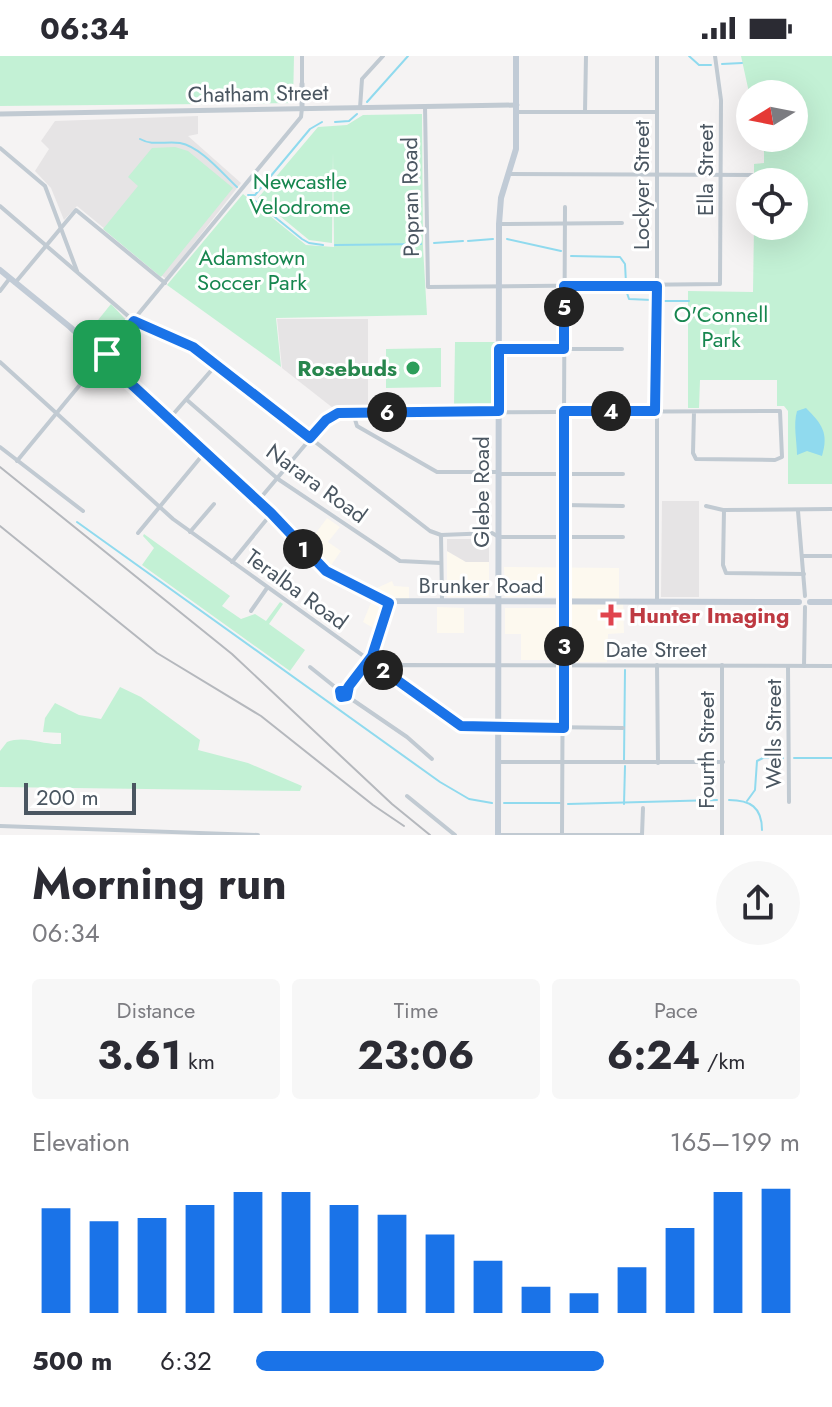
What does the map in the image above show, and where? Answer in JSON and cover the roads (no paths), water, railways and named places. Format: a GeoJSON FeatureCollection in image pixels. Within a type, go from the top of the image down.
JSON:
{"type":"FeatureCollection","features":[{"type":"Feature","properties":{"kind":"main road","name":"Glebe Road"},"geometry":{"type":"LineString","coordinates":[[498,835],[499,224],[501,198],[516,149],[516,56]]}},
{"type":"Feature","properties":{"kind":"main road","name":"Brunker Road"},"geometry":{"type":"LineString","coordinates":[[0,270],[103,358],[205,452],[271,513],[326,571],[389,603],[832,602]]}},
{"type":"Feature","properties":{"kind":"street"},"geometry":{"type":"LineString","coordinates":[[17,461],[301,117],[302,56]]}},
{"type":"Feature","properties":{"kind":"street"},"geometry":{"type":"LineString","coordinates":[[360,108],[362,79],[383,56]]}},
{"type":"Feature","properties":{"kind":"street"},"geometry":{"type":"LineString","coordinates":[[585,112],[586,56]]}},
{"type":"Feature","properties":{"kind":"street","name":"Lockyer Street"},"geometry":{"type":"LineString","coordinates":[[657,56],[657,603]]}},
{"type":"Feature","properties":{"kind":"street","name":"Ella Street"},"geometry":{"type":"LineString","coordinates":[[657,286],[720,284],[721,100],[715,56]]}},
{"type":"Feature","properties":{"kind":"street","name":"Chatham Street"},"geometry":{"type":"LineString","coordinates":[[0,114],[425,106],[517,109]]}},
{"type":"Feature","properties":{"kind":"street","name":"Popran Road"},"geometry":{"type":"LineString","coordinates":[[425,106],[428,287],[499,286]]}},
{"type":"Feature","properties":{"kind":"street"},"geometry":{"type":"LineString","coordinates":[[517,109],[657,112]]}},
{"type":"Feature","properties":{"kind":"street"},"geometry":{"type":"LineString","coordinates":[[0,148],[45,186],[77,271]]}},
{"type":"Feature","properties":{"kind":"street"},"geometry":{"type":"LineString","coordinates":[[509,174],[736,176]]}},
{"type":"Feature","properties":{"kind":"street"},"geometry":{"type":"LineString","coordinates":[[0,206],[134,321],[193,347],[430,531],[441,535],[492,533],[499,537],[623,537]]}},
{"type":"Feature","properties":{"kind":"street"},"geometry":{"type":"LineString","coordinates":[[562,834],[565,207]]}},
{"type":"Feature","properties":{"kind":"street"},"geometry":{"type":"LineString","coordinates":[[0,291],[76,210],[165,283]]}},
{"type":"Feature","properties":{"kind":"street"},"geometry":{"type":"LineString","coordinates":[[499,224],[622,223]]}},
{"type":"Feature","properties":{"kind":"street"},"geometry":{"type":"LineString","coordinates":[[499,286],[657,286]]}},
{"type":"Feature","properties":{"kind":"street"},"geometry":{"type":"LineString","coordinates":[[499,349],[622,349]]}},
{"type":"Feature","properties":{"kind":"street","name":"Teralba Road"},"geometry":{"type":"LineString","coordinates":[[0,362],[190,532],[461,726],[623,728]]}},
{"type":"Feature","properties":{"kind":"street"},"geometry":{"type":"LineString","coordinates":[[169,419],[216,365]]}},
{"type":"Feature","properties":{"kind":"street","name":"Narara Road"},"geometry":{"type":"LineString","coordinates":[[187,400],[278,479],[400,561],[441,563]]}},
{"type":"Feature","properties":{"kind":"street"},"geometry":{"type":"LineString","coordinates":[[258,501],[310,438],[335,414],[780,411],[781,458],[694,458],[694,412]]}},
{"type":"Feature","properties":{"kind":"street"},"geometry":{"type":"LineString","coordinates":[[353,413],[357,426],[437,472],[623,474]]}},
{"type":"Feature","properties":{"kind":"street"},"geometry":{"type":"LineString","coordinates":[[0,447],[83,511]]}},
{"type":"Feature","properties":{"kind":"street"},"geometry":{"type":"LineString","coordinates":[[138,533],[205,452]]}},
{"type":"Feature","properties":{"kind":"street"},"geometry":{"type":"LineString","coordinates":[[190,532],[214,504]]}},
{"type":"Feature","properties":{"kind":"street"},"geometry":{"type":"LineString","coordinates":[[564,505],[623,506]]}},
{"type":"Feature","properties":{"kind":"street"},"geometry":{"type":"LineString","coordinates":[[706,506],[724,510],[832,509]]}},
{"type":"Feature","properties":{"kind":"street"},"geometry":{"type":"LineString","coordinates":[[724,510],[723,565],[726,573],[804,574]]}},
{"type":"Feature","properties":{"kind":"street"},"geometry":{"type":"LineString","coordinates":[[798,510],[804,574],[804,666]]}},
{"type":"Feature","properties":{"kind":"street"},"geometry":{"type":"LineString","coordinates":[[232,562],[271,513]]}},
{"type":"Feature","properties":{"kind":"street"},"geometry":{"type":"LineString","coordinates":[[441,535],[442,603]]}},
{"type":"Feature","properties":{"kind":"street"},"geometry":{"type":"LineString","coordinates":[[802,556],[831,556]]}},
{"type":"Feature","properties":{"kind":"street"},"geometry":{"type":"LineString","coordinates":[[251,611],[267,588]]}},
{"type":"Feature","properties":{"kind":"street"},"geometry":{"type":"LineString","coordinates":[[344,692],[369,660],[389,603]]}},
{"type":"Feature","properties":{"kind":"street","name":"Date Street"},"geometry":{"type":"LineString","coordinates":[[388,673],[393,666],[400,665],[832,666]]}},
{"type":"Feature","properties":{"kind":"street"},"geometry":{"type":"LineString","coordinates":[[657,665],[658,763]]}},
{"type":"Feature","properties":{"kind":"street","name":"Fourth Street"},"geometry":{"type":"LineString","coordinates":[[722,665],[722,835]]}},
{"type":"Feature","properties":{"kind":"street","name":"Wells Street"},"geometry":{"type":"LineString","coordinates":[[788,666],[789,802]]}},
{"type":"Feature","properties":{"kind":"street"},"geometry":{"type":"LineString","coordinates":[[310,667],[407,737],[432,759]]}},
{"type":"Feature","properties":{"kind":"street"},"geometry":{"type":"LineString","coordinates":[[498,762],[723,762]]}},
{"type":"Feature","properties":{"kind":"street"},"geometry":{"type":"LineString","coordinates":[[407,796],[455,835]]}},
{"type":"Feature","properties":{"kind":"street"},"geometry":{"type":"LineString","coordinates":[[498,835],[641,835],[643,808]]}},
{"type":"Feature","properties":{"kind":"street"},"geometry":{"type":"LineString","coordinates":[[0,826],[258,835]]}},
{"type":"Feature","properties":{"kind":"water"},"geometry":{"type":"Polygon","coordinates":[[[806,408],[823,429],[825,441],[822,456],[807,451],[797,455],[796,416],[797,411],[806,408]]]}},
{"type":"Feature","properties":{"kind":"waterway"},"geometry":{"type":"LineString","coordinates":[[367,102],[408,56]]}},
{"type":"Feature","properties":{"kind":"waterway"},"geometry":{"type":"LineString","coordinates":[[689,56],[699,65],[711,65]]}},
{"type":"Feature","properties":{"kind":"waterway"},"geometry":{"type":"LineString","coordinates":[[722,64],[742,63]]}},
{"type":"Feature","properties":{"kind":"waterway"},"geometry":{"type":"LineString","coordinates":[[335,122],[349,121],[357,114]]}},
{"type":"Feature","properties":{"kind":"waterway"},"geometry":{"type":"LineString","coordinates":[[248,195],[255,195],[310,129],[322,122]]}},
{"type":"Feature","properties":{"kind":"waterway"},"geometry":{"type":"LineString","coordinates":[[140,139],[188,145],[211,161],[237,187]]}},
{"type":"Feature","properties":{"kind":"waterway"},"geometry":{"type":"LineString","coordinates":[[249,196],[302,239],[323,245]]}},
{"type":"Feature","properties":{"kind":"waterway"},"geometry":{"type":"LineString","coordinates":[[468,241],[493,239]]}},
{"type":"Feature","properties":{"kind":"waterway"},"geometry":{"type":"LineString","coordinates":[[507,239],[561,251]]}},
{"type":"Feature","properties":{"kind":"waterway"},"geometry":{"type":"LineString","coordinates":[[434,243],[463,241]]}},
{"type":"Feature","properties":{"kind":"waterway"},"geometry":{"type":"LineString","coordinates":[[335,245],[421,244]]}},
{"type":"Feature","properties":{"kind":"waterway"},"geometry":{"type":"LineString","coordinates":[[571,256],[620,257],[625,264],[626,283]]}},
{"type":"Feature","properties":{"kind":"waterway"},"geometry":{"type":"LineString","coordinates":[[626,290],[629,299],[652,300]]}},
{"type":"Feature","properties":{"kind":"waterway"},"geometry":{"type":"LineString","coordinates":[[664,301],[689,301]]}},
{"type":"Feature","properties":{"kind":"waterway"},"geometry":{"type":"LineString","coordinates":[[77,522],[440,782],[469,799],[492,803]]}},
{"type":"Feature","properties":{"kind":"waterway"},"geometry":{"type":"LineString","coordinates":[[624,760],[625,670]]}},
{"type":"Feature","properties":{"kind":"waterway"},"geometry":{"type":"LineString","coordinates":[[747,801],[755,790],[757,761],[783,758]]}},
{"type":"Feature","properties":{"kind":"waterway"},"geometry":{"type":"LineString","coordinates":[[794,758],[832,758]]}},
{"type":"Feature","properties":{"kind":"waterway"},"geometry":{"type":"LineString","coordinates":[[624,804],[625,766]]}},
{"type":"Feature","properties":{"kind":"waterway"},"geometry":{"type":"LineString","coordinates":[[568,804],[717,800]]}},
{"type":"Feature","properties":{"kind":"waterway"},"geometry":{"type":"LineString","coordinates":[[729,800],[743,801],[753,806],[760,816],[762,830]]}},
{"type":"Feature","properties":{"kind":"waterway"},"geometry":{"type":"LineString","coordinates":[[504,803],[560,803]]}},
{"type":"Feature","properties":{"kind":"railway"},"geometry":{"type":"LineString","coordinates":[[0,467],[232,654],[392,804],[430,835]]}},
{"type":"Feature","properties":{"kind":"railway"},"geometry":{"type":"LineString","coordinates":[[0,526],[157,653],[261,716],[404,826]]}},
{"type":"Feature","properties":{"kind":"place","name":"Rosebuds"},"geometry":{"type":"Point","coordinates":[413,368]}},
{"type":"Feature","properties":{"kind":"place","name":"Hunter Imaging"},"geometry":{"type":"Point","coordinates":[611,615]}},
{"type":"Feature","properties":{"kind":"park label","name":"Newcastle Velodrome"},"geometry":{"type":"Point","coordinates":[300,194]}},
{"type":"Feature","properties":{"kind":"park label","name":"Adamstown Soccer Park"},"geometry":{"type":"Point","coordinates":[252,270]}},
{"type":"Feature","properties":{"kind":"park label","name":"O'Connell Park"},"geometry":{"type":"Point","coordinates":[721,326]}}]}
